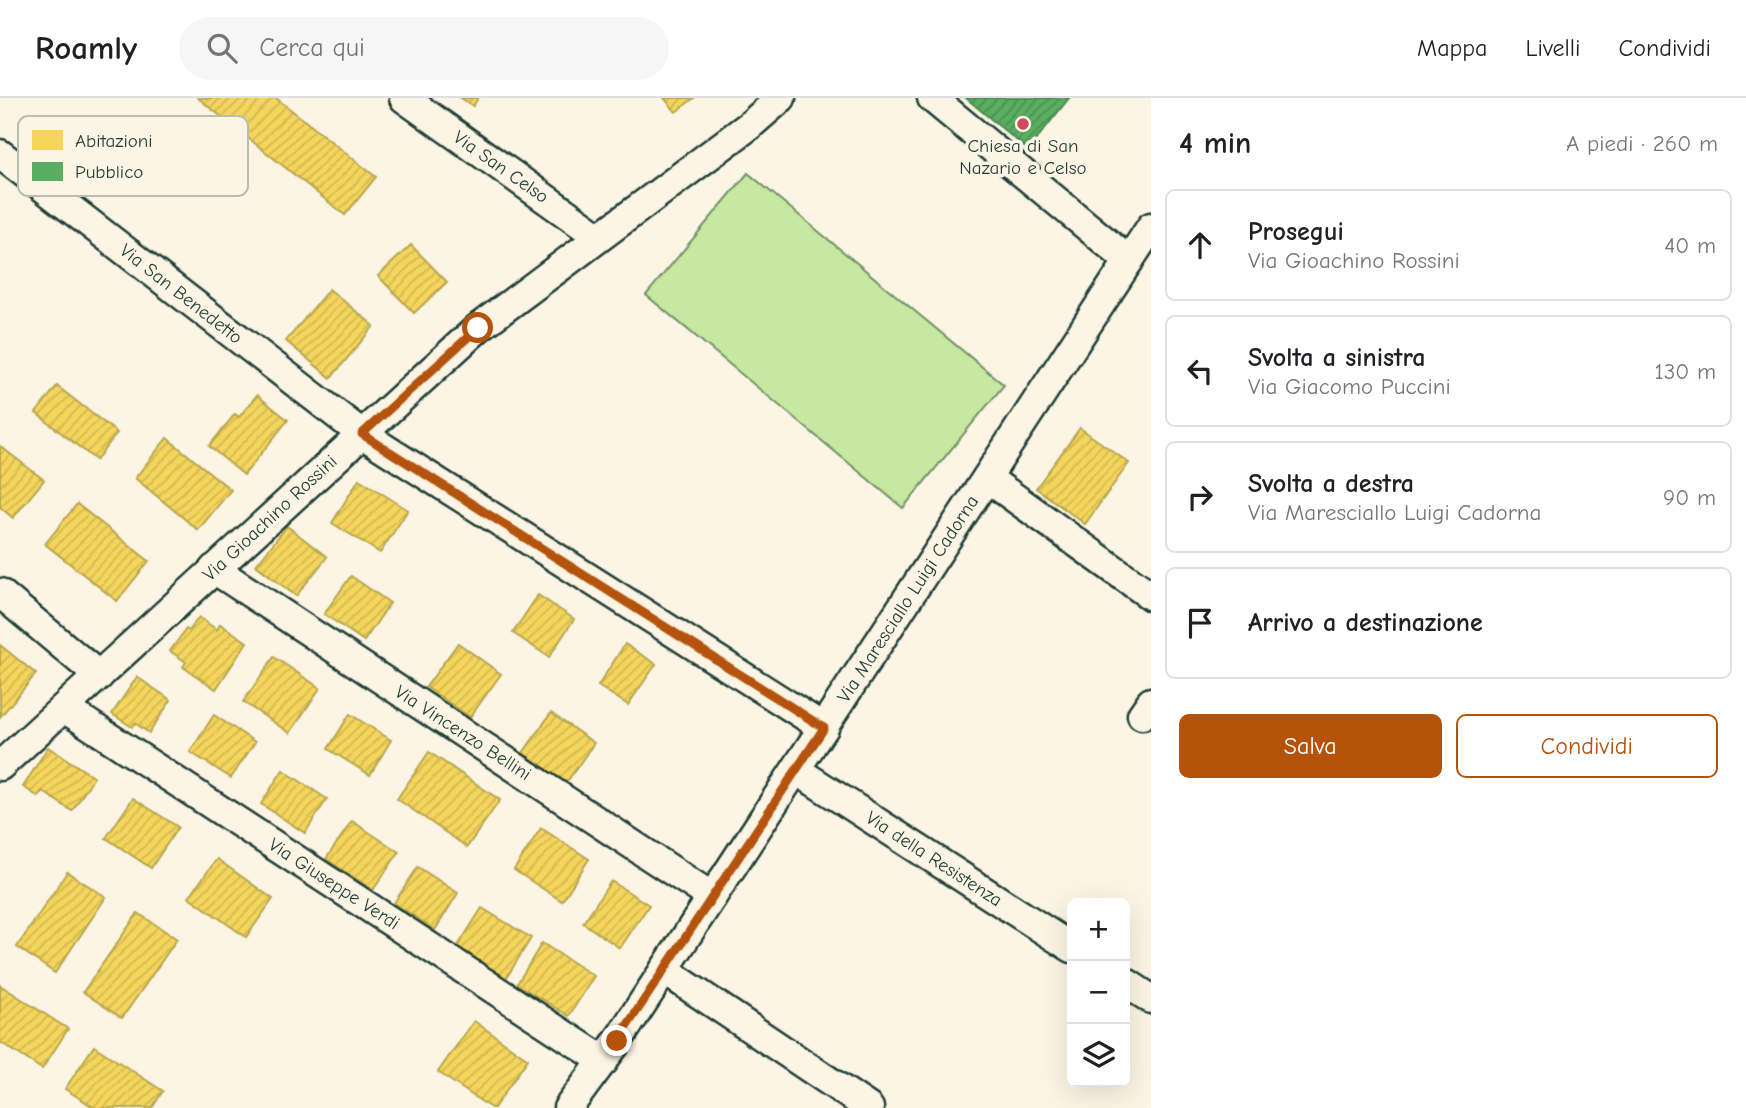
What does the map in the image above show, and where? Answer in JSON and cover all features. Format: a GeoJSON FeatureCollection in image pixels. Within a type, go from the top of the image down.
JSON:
{"type":"FeatureCollection","features":[{"type":"Feature","properties":{"kind":"street","name":"Via San Celso"},"geometry":{"type":"LineString","coordinates":[[404,98],[598,236]]}},
{"type":"Feature","properties":{"kind":"street","name":"Via Gioachino Rossini"},"geometry":{"type":"LineString","coordinates":[[0,766],[478,328],[750,125],[781,98]]}},
{"type":"Feature","properties":{"kind":"street"},"geometry":{"type":"LineString","coordinates":[[932,98],[1129,261]]}},
{"type":"Feature","properties":{"kind":"street","name":"Via San Benedetto"},"geometry":{"type":"LineString","coordinates":[[0,154],[18,168]]}},
{"type":"Feature","properties":{"kind":"street","name":"Via San Benedetto"},"geometry":{"type":"LineString","coordinates":[[54,196],[362,434],[824,728]]}},
{"type":"Feature","properties":{"kind":"street","name":"Via Maresciallo Luigi Cadorna"},"geometry":{"type":"LineString","coordinates":[[568,1108],[604,1061],[1151,227]]}},
{"type":"Feature","properties":{"kind":"street"},"geometry":{"type":"LineString","coordinates":[[987,478],[1151,596]]}},
{"type":"Feature","properties":{"kind":"street","name":"Via Vincenzo Bellini"},"geometry":{"type":"LineString","coordinates":[[214,569],[712,897]]}},
{"type":"Feature","properties":{"kind":"street"},"geometry":{"type":"LineString","coordinates":[[0,593],[99,676]]}},
{"type":"Feature","properties":{"kind":"street","name":"Via Giuseppe Verdi"},"geometry":{"type":"LineString","coordinates":[[64,708],[604,1061]]}},
{"type":"Feature","properties":{"kind":"street","name":"Via della Resistenza"},"geometry":{"type":"LineString","coordinates":[[796,770],[1067,945]]}},
{"type":"Feature","properties":{"kind":"street"},"geometry":{"type":"LineString","coordinates":[[664,970],[870,1108]]}},
{"type":"Feature","properties":{"kind":"street"},"geometry":{"type":"LineString","coordinates":[[1130,985],[1151,999]]}},
{"type":"Feature","properties":{"kind":"green space"},"geometry":{"type":"Polygon","coordinates":[[[748,173],[1004,385],[903,508],[646,295],[748,173]]]}},
{"type":"Feature","properties":{"kind":"building: Abitazioni"},"geometry":{"type":"Polygon","coordinates":[[[198,98],[276,98],[376,177],[345,215],[248,138],[248,116],[221,116],[198,98]]]}},
{"type":"Feature","properties":{"kind":"building: Abitazioni"},"geometry":{"type":"Polygon","coordinates":[[[461,98],[478,98],[473,106],[461,98]]]}},
{"type":"Feature","properties":{"kind":"building: Abitazioni"},"geometry":{"type":"Polygon","coordinates":[[[664,98],[694,98],[676,112],[664,98]]]}},
{"type":"Feature","properties":{"kind":"building: Abitazioni"},"geometry":{"type":"Polygon","coordinates":[[[411,245],[447,282],[414,313],[378,276],[411,245]]]}},
{"type":"Feature","properties":{"kind":"building: Abitazioni"},"geometry":{"type":"Polygon","coordinates":[[[329,289],[374,326],[331,378],[286,341],[329,289]]]}},
{"type":"Feature","properties":{"kind":"building: Abitazioni"},"geometry":{"type":"Polygon","coordinates":[[[57,386],[117,433],[96,460],[36,413],[57,386]]]}},
{"type":"Feature","properties":{"kind":"building: Abitazioni"},"geometry":{"type":"Polygon","coordinates":[[[257,395],[288,420],[244,475],[209,446],[235,414],[239,417],[257,395]]]}},
{"type":"Feature","properties":{"kind":"building: Abitazioni"},"geometry":{"type":"Polygon","coordinates":[[[1080,428],[1129,463],[1085,524],[1036,488],[1080,428]]]}},
{"type":"Feature","properties":{"kind":"building: Abitazioni"},"geometry":{"type":"Polygon","coordinates":[[[167,438],[231,490],[198,530],[135,478],[167,438]]]}},
{"type":"Feature","properties":{"kind":"building: Abitazioni"},"geometry":{"type":"Polygon","coordinates":[[[0,446],[44,480],[13,518],[0,507],[0,446]]]}},
{"type":"Feature","properties":{"kind":"building: Abitazioni"},"geometry":{"type":"Polygon","coordinates":[[[359,479],[408,510],[380,553],[332,523],[359,479]]]}},
{"type":"Feature","properties":{"kind":"building: Abitazioni"},"geometry":{"type":"Polygon","coordinates":[[[77,504],[149,561],[117,601],[45,544],[77,504]]]}},
{"type":"Feature","properties":{"kind":"building: Abitazioni"},"geometry":{"type":"Polygon","coordinates":[[[287,526],[327,557],[296,596],[256,565],[287,526]]]}},
{"type":"Feature","properties":{"kind":"building: Abitazioni"},"geometry":{"type":"Polygon","coordinates":[[[351,576],[390,603],[364,641],[324,614],[351,576]]]}},
{"type":"Feature","properties":{"kind":"building: Abitazioni"},"geometry":{"type":"Polygon","coordinates":[[[538,595],[574,619],[549,657],[513,633],[538,595]]]}},
{"type":"Feature","properties":{"kind":"building: Abitazioni"},"geometry":{"type":"Polygon","coordinates":[[[199,617],[217,630],[220,624],[247,642],[216,689],[183,667],[186,662],[170,651],[186,629],[189,631],[199,617]]]}},
{"type":"Feature","properties":{"kind":"building: Abitazioni"},"geometry":{"type":"Polygon","coordinates":[[[458,643],[501,674],[470,717],[426,687],[458,643]]]}},
{"type":"Feature","properties":{"kind":"building: Abitazioni"},"geometry":{"type":"Polygon","coordinates":[[[625,644],[656,664],[628,705],[598,686],[625,644]]]}},
{"type":"Feature","properties":{"kind":"building: Abitazioni"},"geometry":{"type":"Polygon","coordinates":[[[0,645],[36,674],[0,717],[0,645]]]}},
{"type":"Feature","properties":{"kind":"building: Abitazioni"},"geometry":{"type":"Polygon","coordinates":[[[274,657],[320,688],[290,733],[243,702],[274,657]]]}},
{"type":"Feature","properties":{"kind":"building: Abitazioni"},"geometry":{"type":"Polygon","coordinates":[[[137,677],[171,700],[149,733],[135,723],[132,727],[112,714],[137,677]]]}},
{"type":"Feature","properties":{"kind":"building: Abitazioni"},"geometry":{"type":"Polygon","coordinates":[[[551,713],[594,743],[566,783],[523,753],[551,713]]]}},
{"type":"Feature","properties":{"kind":"building: Abitazioni"},"geometry":{"type":"Polygon","coordinates":[[[350,714],[391,740],[370,775],[328,749],[350,714]]]}},
{"type":"Feature","properties":{"kind":"building: Abitazioni"},"geometry":{"type":"Polygon","coordinates":[[[214,715],[255,742],[231,778],[190,752],[214,715]]]}},
{"type":"Feature","properties":{"kind":"building: Abitazioni"},"geometry":{"type":"Polygon","coordinates":[[[48,747],[94,777],[72,811],[42,791],[39,797],[23,787],[48,747]]]}},
{"type":"Feature","properties":{"kind":"building: Abitazioni"},"geometry":{"type":"Polygon","coordinates":[[[429,752],[500,800],[467,847],[397,799],[429,752]]]}},
{"type":"Feature","properties":{"kind":"building: Abitazioni"},"geometry":{"type":"Polygon","coordinates":[[[283,770],[327,799],[305,833],[261,804],[283,770]]]}},
{"type":"Feature","properties":{"kind":"building: Abitazioni"},"geometry":{"type":"Polygon","coordinates":[[[133,798],[178,827],[151,868],[106,838],[133,798]]]}},
{"type":"Feature","properties":{"kind":"building: Abitazioni"},"geometry":{"type":"Polygon","coordinates":[[[352,821],[399,852],[373,890],[326,859],[352,821]]]}},
{"type":"Feature","properties":{"kind":"building: Abitazioni"},"geometry":{"type":"Polygon","coordinates":[[[541,828],[589,859],[562,901],[514,870],[541,828]]]}},
{"type":"Feature","properties":{"kind":"building: Abitazioni"},"geometry":{"type":"Polygon","coordinates":[[[217,859],[273,899],[246,937],[189,897],[217,859]]]}},
{"type":"Feature","properties":{"kind":"building: Abitazioni"},"geometry":{"type":"Polygon","coordinates":[[[418,867],[458,893],[435,930],[394,903],[418,867]]]}},
{"type":"Feature","properties":{"kind":"building: Abitazioni"},"geometry":{"type":"Polygon","coordinates":[[[67,872],[106,897],[55,973],[17,947],[67,872]]]}},
{"type":"Feature","properties":{"kind":"building: Abitazioni"},"geometry":{"type":"Polygon","coordinates":[[[611,881],[649,905],[620,948],[583,923],[611,881]]]}},
{"type":"Feature","properties":{"kind":"building: Abitazioni"},"geometry":{"type":"Polygon","coordinates":[[[482,908],[531,938],[505,980],[456,949],[482,908]]]}},
{"type":"Feature","properties":{"kind":"building: Abitazioni"},"geometry":{"type":"Polygon","coordinates":[[[138,913],[177,939],[122,1018],[83,992],[138,913]]]}},
{"type":"Feature","properties":{"kind":"building: Abitazioni"},"geometry":{"type":"Polygon","coordinates":[[[542,943],[594,976],[569,1016],[517,984],[542,943]]]}},
{"type":"Feature","properties":{"kind":"building: Abitazioni"},"geometry":{"type":"Polygon","coordinates":[[[0,985],[68,1029],[42,1069],[0,1042],[0,985]]]}},
{"type":"Feature","properties":{"kind":"building: Abitazioni"},"geometry":{"type":"Polygon","coordinates":[[[474,1021],[528,1059],[494,1108],[438,1072],[474,1021]]]}},
{"type":"Feature","properties":{"kind":"building: Abitazioni"},"geometry":{"type":"Polygon","coordinates":[[[94,1046],[163,1091],[152,1108],[95,1108],[65,1089],[94,1046]]]}},
{"type":"Feature","properties":{"kind":"building: Pubblico","name":"Chiesa di San Nazario e Celso"},"geometry":{"type":"Polygon","coordinates":[[[966,98],[1069,98],[1028,150],[966,98]]]}},
{"type":"Feature","properties":{"kind":"place","name":"Chiesa di San Nazario e Celso"},"geometry":{"type":"Point","coordinates":[1023,124]}},
{"type":"Feature","properties":{"kind":"route"},"geometry":{"type":"LineString","coordinates":[[478,328],[362,434],[824,728],[617,1041]]}}]}
